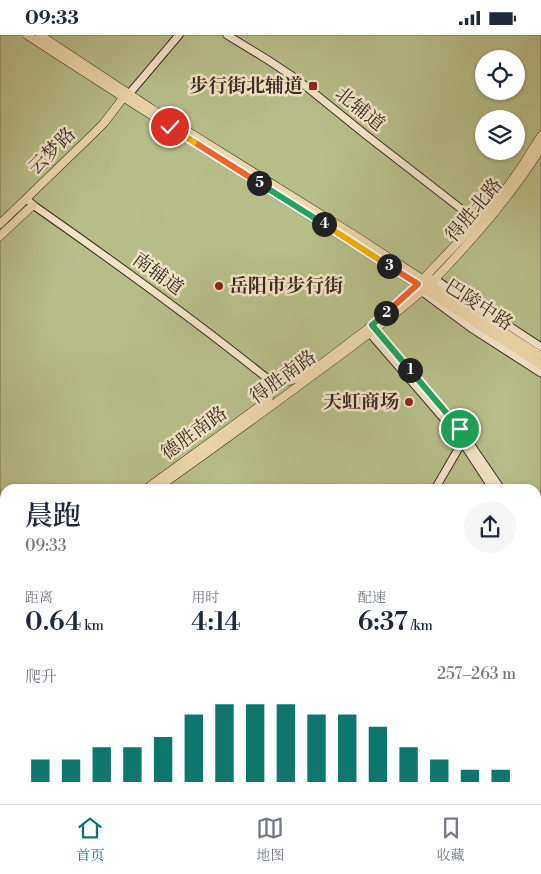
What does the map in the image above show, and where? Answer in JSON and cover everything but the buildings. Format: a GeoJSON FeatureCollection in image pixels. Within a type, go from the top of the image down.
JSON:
{"type":"FeatureCollection","features":[{"type":"Feature","properties":{"kind":"main road"},"geometry":{"type":"LineString","coordinates":[[27,35],[40,38],[126,96],[425,284],[471,328],[541,373]]}},
{"type":"Feature","properties":{"kind":"main road"},"geometry":{"type":"LineString","coordinates":[[126,96],[179,35]]}},
{"type":"Feature","properties":{"kind":"main road","name":"北辅道"},"geometry":{"type":"LineString","coordinates":[[227,35],[298,80],[469,215]]}},
{"type":"Feature","properties":{"kind":"main road","name":"云梦路"},"geometry":{"type":"LineString","coordinates":[[0,223],[104,123],[126,96]]}},
{"type":"Feature","properties":{"kind":"main road","name":"得胜南路"},"geometry":{"type":"LineString","coordinates":[[163,484],[304,383],[425,284],[503,193],[541,136]]}},
{"type":"Feature","properties":{"kind":"main road","name":"得胜北路"},"geometry":{"type":"LineString","coordinates":[[425,284],[445,269],[496,212],[541,148]]}},
{"type":"Feature","properties":{"kind":"main road","name":"南辅道"},"geometry":{"type":"LineString","coordinates":[[27,199],[219,339],[268,379]]}},
{"type":"Feature","properties":{"kind":"main road"},"geometry":{"type":"LineString","coordinates":[[0,236],[33,205]]}},
{"type":"Feature","properties":{"kind":"main road"},"geometry":{"type":"LineString","coordinates":[[469,215],[474,217],[496,212]]}},
{"type":"Feature","properties":{"kind":"main road"},"geometry":{"type":"LineString","coordinates":[[469,215],[471,220],[469,243]]}},
{"type":"Feature","properties":{"kind":"main road"},"geometry":{"type":"LineString","coordinates":[[445,269],[444,281],[452,291],[498,323],[509,326],[541,347]]}},
{"type":"Feature","properties":{"kind":"main road"},"geometry":{"type":"LineString","coordinates":[[425,284],[452,291]]}},
{"type":"Feature","properties":{"kind":"main road","name":"巴陵中路"},"geometry":{"type":"LineString","coordinates":[[425,284],[541,356]]}},
{"type":"Feature","properties":{"kind":"main road","name":"巴陵中路"},"geometry":{"type":"LineString","coordinates":[[425,284],[541,365]]}},
{"type":"Feature","properties":{"kind":"main road"},"geometry":{"type":"LineString","coordinates":[[371,329],[457,434],[464,439],[497,484]]}},
{"type":"Feature","properties":{"kind":"main road","name":"得胜南路"},"geometry":{"type":"LineString","coordinates":[[268,379],[289,381],[301,377],[371,329]]}},
{"type":"Feature","properties":{"kind":"main road","name":"德胜南路"},"geometry":{"type":"LineString","coordinates":[[153,484],[268,399],[272,385],[268,379]]}},
{"type":"Feature","properties":{"kind":"main road"},"geometry":{"type":"LineString","coordinates":[[438,484],[464,439]]}},
{"type":"Feature","properties":{"kind":"main road"},"geometry":{"type":"LineString","coordinates":[[464,439],[490,484]]}},
{"type":"Feature","properties":{"kind":"green space"},"geometry":{"type":"Polygon","coordinates":[[[0,35],[541,35],[541,484],[0,484],[0,35]]]}},
{"type":"Feature","properties":{"kind":"place","name":"步行街北辅道"},"geometry":{"type":"Point","coordinates":[313,86]}},
{"type":"Feature","properties":{"kind":"place","name":"岳阳市步行街"},"geometry":{"type":"Point","coordinates":[219,286]}},
{"type":"Feature","properties":{"kind":"place","name":"天虹商场"},"geometry":{"type":"Point","coordinates":[409,402]}},
{"type":"Feature","properties":{"kind":"route"},"geometry":{"type":"LineString","coordinates":[[170,127],[418,284],[372,325],[460,429]]}}]}
